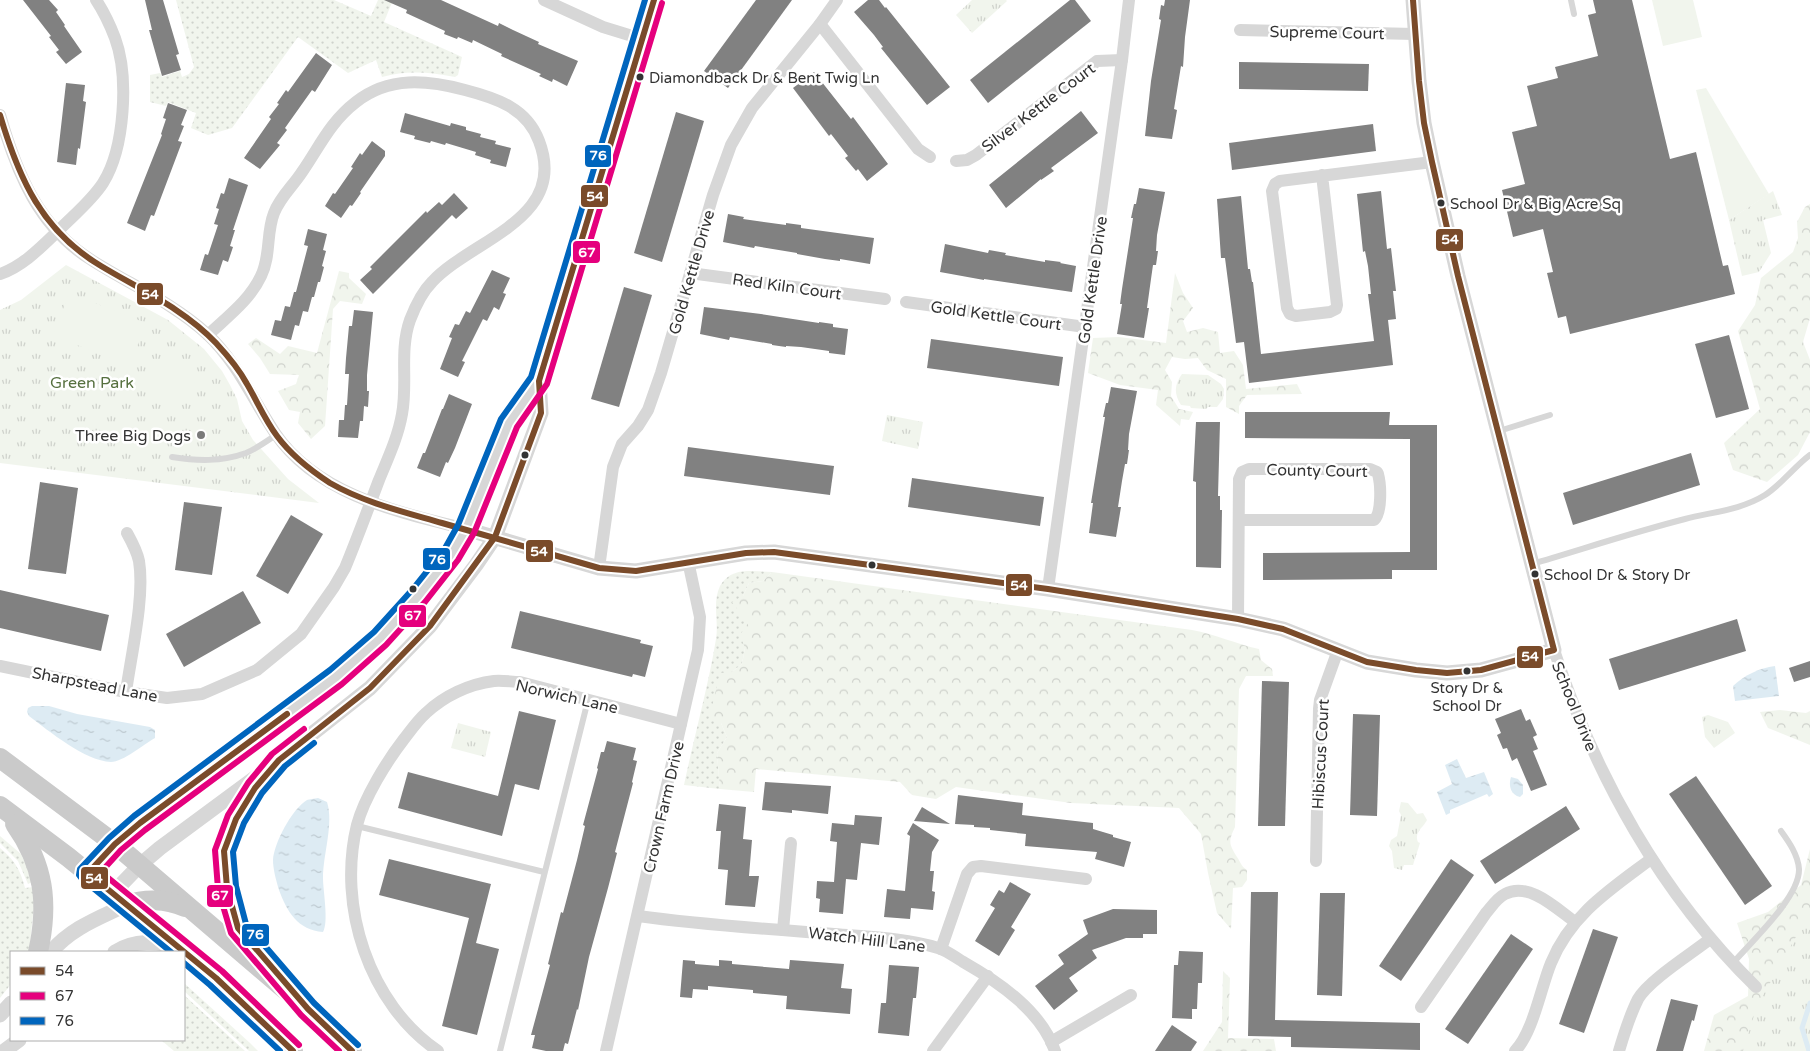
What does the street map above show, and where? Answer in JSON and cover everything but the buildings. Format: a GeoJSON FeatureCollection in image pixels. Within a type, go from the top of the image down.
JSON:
{"type":"FeatureCollection","features":[{"type":"Feature","properties":{"kind":"main road"},"geometry":{"type":"LineString","coordinates":[[0,758],[115,844],[308,1009],[352,1051]]}},
{"type":"Feature","properties":{"kind":"main road"},"geometry":{"type":"LineString","coordinates":[[279,760],[255,788],[236,819],[224,851],[227,888],[238,928],[308,1009]]}},
{"type":"Feature","properties":{"kind":"main road"},"geometry":{"type":"LineString","coordinates":[[0,807],[88,873],[183,950]]}},
{"type":"Feature","properties":{"kind":"main road"},"geometry":{"type":"LineString","coordinates":[[0,807],[23,835],[38,864],[44,896],[38,951]]}},
{"type":"Feature","properties":{"kind":"main road"},"geometry":{"type":"LineString","coordinates":[[119,899],[137,901],[160,900],[183,906],[199,914]]}},
{"type":"Feature","properties":{"kind":"main road"},"geometry":{"type":"LineString","coordinates":[[185,952],[216,978],[293,1051]]}},
{"type":"Feature","properties":{"kind":"street"},"geometry":{"type":"LineString","coordinates":[[0,274],[18,265],[57,232],[95,194],[109,171],[118,140],[122,104],[121,65],[115,38],[96,0]]}},
{"type":"Feature","properties":{"kind":"street"},"geometry":{"type":"LineString","coordinates":[[544,0],[610,30],[642,39]]}},
{"type":"Feature","properties":{"kind":"street"},"geometry":{"type":"LineString","coordinates":[[52,951],[64,938],[119,899],[140,865],[279,760],[370,688],[430,626],[495,537],[540,413],[539,382],[654,0]]}},
{"type":"Feature","properties":{"kind":"street","name":"Gold Kettle Drive"},"geometry":{"type":"LineString","coordinates":[[599,568],[613,467],[622,444],[638,426],[648,410],[661,374],[690,273],[731,145],[752,108],[837,0]]}},
{"type":"Feature","properties":{"kind":"street","name":"Gold Kettle Drive"},"geometry":{"type":"LineString","coordinates":[[1048,589],[1129,0]]}},
{"type":"Feature","properties":{"kind":"street","name":"School Drive"},"geometry":{"type":"LineString","coordinates":[[1413,0],[1424,123],[1432,162],[1458,276],[1554,650],[1566,686],[1604,776],[1652,859],[1679,899],[1710,939],[1756,987]]}},
{"type":"Feature","properties":{"kind":"street"},"geometry":{"type":"LineString","coordinates":[[820,24],[918,149],[930,157]]}},
{"type":"Feature","properties":{"kind":"street","name":"Supreme Court"},"geometry":{"type":"LineString","coordinates":[[1240,30],[1415,34]]}},
{"type":"Feature","properties":{"kind":"street","name":"Silver Kettle Court"},"geometry":{"type":"LineString","coordinates":[[956,161],[966,160],[976,155],[1097,61],[1122,60]]}},
{"type":"Feature","properties":{"kind":"street","name":"Sharpstead Lane"},"geometry":{"type":"LineString","coordinates":[[0,666],[126,692],[167,698],[202,694],[257,670],[301,634],[334,587],[351,554],[400,424],[403,410],[404,341],[410,320],[419,300],[432,282],[448,268],[515,224],[528,212],[538,195],[544,174],[542,150],[532,127],[520,112],[504,102],[444,85],[426,82],[408,82],[378,88],[357,100],[329,128],[302,172],[277,205],[269,231],[266,262],[257,284],[244,300],[208,335]]}},
{"type":"Feature","properties":{"kind":"street"},"geometry":{"type":"LineString","coordinates":[[0,115],[8,143],[23,182],[37,207],[57,232],[92,261],[175,308],[208,335],[238,370],[276,435],[289,450],[318,476],[342,490],[371,502],[599,568],[636,571],[746,553],[774,552],[1048,589],[1238,619],[1284,629],[1367,662],[1447,673],[1481,670],[1554,650]]}},
{"type":"Feature","properties":{"kind":"street"},"geometry":{"type":"LineString","coordinates":[[1322,175],[1337,305],[1330,312],[1296,316],[1290,314],[1286,308],[1272,191],[1275,184],[1280,181],[1322,175],[1432,162]]}},
{"type":"Feature","properties":{"kind":"street","name":"Red Kiln Court"},"geometry":{"type":"LineString","coordinates":[[690,273],[884,299]]}},
{"type":"Feature","properties":{"kind":"street","name":"Gold Kettle Court"},"geometry":{"type":"LineString","coordinates":[[906,302],[1085,327]]}},
{"type":"Feature","properties":{"kind":"street"},"geometry":{"type":"LineString","coordinates":[[88,873],[115,844],[148,817],[336,677],[380,638],[451,555],[466,529],[509,423],[539,382]]}},
{"type":"Feature","properties":{"kind":"street","name":"County Court"},"geometry":{"type":"LineString","coordinates":[[1238,619],[1239,479],[1242,472],[1248,469],[1370,469],[1377,472],[1380,478],[1380,511],[1374,520],[1239,520]]}},
{"type":"Feature","properties":{"kind":"street"},"geometry":{"type":"LineString","coordinates":[[126,692],[139,603],[140,574],[136,550],[127,533]]}},
{"type":"Feature","properties":{"kind":"street","name":"Crown Farm Drive"},"geometry":{"type":"LineString","coordinates":[[606,1051],[698,650],[700,628],[698,607],[688,561]]}},
{"type":"Feature","properties":{"kind":"street","name":"Hibiscus Court"},"geometry":{"type":"LineString","coordinates":[[1316,861],[1319,709],[1320,700],[1338,650]]}},
{"type":"Feature","properties":{"kind":"street","name":"Norwich Lane"},"geometry":{"type":"LineString","coordinates":[[438,1051],[411,1029],[390,1002],[363,948],[351,896],[351,864],[357,826],[376,781],[396,749],[426,713],[445,698],[470,686],[494,681],[520,682],[681,724]]}},
{"type":"Feature","properties":{"kind":"street"},"geometry":{"type":"LineString","coordinates":[[783,930],[791,843]]}},
{"type":"Feature","properties":{"kind":"street"},"geometry":{"type":"LineString","coordinates":[[1515,1051],[1525,1036],[1552,962],[1560,945],[1575,922],[1596,901],[1652,859]]}},
{"type":"Feature","properties":{"kind":"street"},"geometry":{"type":"LineString","coordinates":[[941,949],[967,874],[973,867],[981,866],[1086,879]]}},
{"type":"Feature","properties":{"kind":"street"},"geometry":{"type":"LineString","coordinates":[[1422,1007],[1486,913],[1496,900],[1506,893],[1516,890],[1529,892],[1538,896],[1575,922]]}},
{"type":"Feature","properties":{"kind":"street","name":"Watch Hill Lane"},"geometry":{"type":"LineString","coordinates":[[638,916],[725,926],[906,941],[941,949],[988,976],[1018,1000],[1036,1019],[1053,1047]]}},
{"type":"Feature","properties":{"kind":"street"},"geometry":{"type":"LineString","coordinates":[[1619,1051],[1638,999],[1650,985],[1710,939]]}},
{"type":"Feature","properties":{"kind":"street"},"geometry":{"type":"LineString","coordinates":[[117,951],[130,945],[148,942],[165,944],[183,950]]}},
{"type":"Feature","properties":{"kind":"street"},"geometry":{"type":"LineString","coordinates":[[932,1051],[988,976]]}},
{"type":"Feature","properties":{"kind":"street"},"geometry":{"type":"LineString","coordinates":[[1053,1047],[1131,995]]}},
{"type":"Feature","properties":{"kind":"street"},"geometry":{"type":"LineString","coordinates":[[0,1015],[10,1004]]}},
{"type":"Feature","properties":{"kind":"street"},"geometry":{"type":"LineString","coordinates":[[4,1051],[18,1041]]}},
{"type":"Feature","properties":{"kind":"lane"},"geometry":{"type":"LineString","coordinates":[[1571,0],[1574,14]]}},
{"type":"Feature","properties":{"kind":"lane"},"geometry":{"type":"LineString","coordinates":[[1499,431],[1550,415]]}},
{"type":"Feature","properties":{"kind":"lane"},"geometry":{"type":"LineString","coordinates":[[172,457],[207,461],[226,459],[247,452],[276,435]]}},
{"type":"Feature","properties":{"kind":"lane"},"geometry":{"type":"LineString","coordinates":[[1532,564],[1686,519],[1750,503],[1766,495],[1810,455]]}},
{"type":"Feature","properties":{"kind":"lane"},"geometry":{"type":"LineString","coordinates":[[500,1051],[588,700]]}},
{"type":"Feature","properties":{"kind":"lane"},"geometry":{"type":"LineString","coordinates":[[357,826],[544,872]]}},
{"type":"Feature","properties":{"kind":"lane"},"geometry":{"type":"LineString","coordinates":[[1732,964],[1787,902],[1797,884],[1799,868],[1796,856],[1781,831]]}},
{"type":"Feature","properties":{"kind":"green space"},"geometry":{"type":"Polygon","coordinates":[[[176,0],[334,0],[371,16],[378,0],[393,0],[384,22],[462,57],[458,75],[455,77],[428,73],[409,73],[382,77],[376,60],[348,73],[298,37],[232,128],[208,135],[191,128],[196,113],[168,102],[166,106],[150,102],[150,75],[160,73],[162,77],[180,71],[182,77],[189,74],[194,67],[176,0]]]}},
{"type":"Feature","properties":{"kind":"green space"},"geometry":{"type":"Polygon","coordinates":[[[972,0],[1007,1],[972,33],[956,15],[972,0]]]}},
{"type":"Feature","properties":{"kind":"green space"},"geometry":{"type":"Polygon","coordinates":[[[1652,0],[1693,0],[1702,37],[1663,46],[1652,0]]]}},
{"type":"Feature","properties":{"kind":"green space"},"geometry":{"type":"Polygon","coordinates":[[[1706,88],[1769,194],[1729,220],[1696,90],[1706,88]]]}},
{"type":"Feature","properties":{"kind":"green space"},"geometry":{"type":"Polygon","coordinates":[[[1773,191],[1782,215],[1763,220],[1771,253],[1759,272],[1742,276],[1729,220],[1773,191]]]}},
{"type":"Feature","properties":{"kind":"green space"},"geometry":{"type":"Polygon","coordinates":[[[1810,204],[1810,318],[1803,342],[1810,360],[1810,432],[1798,455],[1767,482],[1733,470],[1724,443],[1760,409],[1738,331],[1755,305],[1761,278],[1793,252],[1798,238],[1797,222],[1805,207],[1810,204]]]}},
{"type":"Feature","properties":{"kind":"green space","name":"Green Park"},"geometry":{"type":"Polygon","coordinates":[[[66,265],[168,320],[204,349],[222,371],[230,385],[237,399],[242,421],[253,440],[288,479],[319,503],[0,463],[0,310],[21,300],[66,265]]]}},
{"type":"Feature","properties":{"kind":"green space"},"geometry":{"type":"Polygon","coordinates":[[[339,271],[349,273],[349,278],[366,294],[362,304],[340,301],[333,309],[325,426],[311,439],[298,423],[300,412],[289,410],[278,391],[296,384],[299,375],[270,374],[248,344],[256,338],[280,354],[288,346],[317,353],[339,271]]]}},
{"type":"Feature","properties":{"kind":"green space"},"geometry":{"type":"Polygon","coordinates":[[[1175,273],[1183,293],[1193,308],[1183,321],[1187,332],[1203,328],[1218,332],[1220,353],[1234,351],[1243,365],[1246,389],[1297,384],[1302,394],[1247,395],[1239,406],[1239,414],[1226,407],[1226,379],[1207,370],[1198,358],[1172,357],[1165,370],[1172,382],[1171,396],[1179,409],[1193,412],[1189,420],[1181,419],[1180,426],[1156,405],[1158,390],[1120,385],[1088,373],[1093,338],[1119,337],[1166,343],[1175,273]]]}},
{"type":"Feature","properties":{"kind":"green space"},"geometry":{"type":"Polygon","coordinates":[[[69,293],[146,323],[130,365],[53,336],[69,293]]]}},
{"type":"Feature","properties":{"kind":"green space"},"geometry":{"type":"Polygon","coordinates":[[[171,358],[195,383],[171,407],[146,382],[171,358]]]}},
{"type":"Feature","properties":{"kind":"green space"},"geometry":{"type":"Polygon","coordinates":[[[1182,374],[1208,375],[1221,384],[1224,389],[1223,399],[1217,407],[1208,407],[1206,409],[1181,405],[1176,389],[1177,382],[1182,374]]]}},
{"type":"Feature","properties":{"kind":"green space"},"geometry":{"type":"Polygon","coordinates":[[[887,415],[923,422],[918,449],[882,441],[887,415]]]}},
{"type":"Feature","properties":{"kind":"green space"},"geometry":{"type":"Polygon","coordinates":[[[738,572],[772,572],[763,581],[749,583],[743,596],[748,623],[742,664],[732,672],[721,723],[727,737],[717,753],[720,789],[684,785],[716,639],[716,599],[718,592],[726,578],[738,572]]]}},
{"type":"Feature","properties":{"kind":"green space"},"geometry":{"type":"Polygon","coordinates":[[[772,572],[1192,630],[1259,649],[1261,660],[1272,669],[1273,676],[1246,676],[1239,689],[1235,827],[1230,843],[1241,864],[1247,870],[1247,880],[1242,887],[1233,888],[1231,929],[1217,913],[1201,834],[1179,808],[1071,803],[956,787],[936,799],[912,795],[900,782],[756,769],[754,792],[720,789],[717,753],[727,737],[721,723],[710,715],[720,673],[732,672],[742,664],[745,648],[740,635],[748,623],[732,602],[743,596],[749,583],[763,581],[772,572]]]}},
{"type":"Feature","properties":{"kind":"green space"},"geometry":{"type":"Polygon","coordinates":[[[1780,710],[1806,713],[1810,711],[1810,745],[1768,728],[1760,712],[1780,710]]]}},
{"type":"Feature","properties":{"kind":"green space"},"geometry":{"type":"Polygon","coordinates":[[[1708,715],[1728,722],[1735,733],[1714,748],[1705,737],[1702,717],[1708,715]]]}},
{"type":"Feature","properties":{"kind":"green space"},"geometry":{"type":"Polygon","coordinates":[[[458,723],[491,732],[485,757],[451,748],[458,723]]]}},
{"type":"Feature","properties":{"kind":"green space"},"geometry":{"type":"Polygon","coordinates":[[[1401,802],[1408,803],[1417,814],[1423,813],[1427,820],[1417,835],[1418,842],[1420,843],[1413,865],[1404,865],[1402,870],[1394,868],[1392,851],[1389,846],[1391,840],[1397,836],[1401,815],[1399,811],[1401,802]]]}},
{"type":"Feature","properties":{"kind":"green space"},"geometry":{"type":"Polygon","coordinates":[[[0,836],[21,854],[34,881],[28,884],[18,861],[0,843],[0,836]]]}},
{"type":"Feature","properties":{"kind":"green space"},"geometry":{"type":"Polygon","coordinates":[[[0,848],[16,866],[25,888],[34,887],[35,897],[29,951],[10,951],[10,985],[0,998],[0,848]]]}},
{"type":"Feature","properties":{"kind":"green space"},"geometry":{"type":"Polygon","coordinates":[[[1810,849],[1810,1051],[1704,1051],[1714,1015],[1748,996],[1749,959],[1737,923],[1768,912],[1801,885],[1810,849]]]}},
{"type":"Feature","properties":{"kind":"green space"},"geometry":{"type":"Polygon","coordinates":[[[1810,912],[1810,1051],[1743,1051],[1757,1006],[1810,912]]]}},
{"type":"Feature","properties":{"kind":"green space"},"geometry":{"type":"Polygon","coordinates":[[[1223,971],[1230,978],[1228,1038],[1274,1039],[1276,1051],[1203,1051],[1222,1022],[1223,971]]]}},
{"type":"Feature","properties":{"kind":"green space"},"geometry":{"type":"Polygon","coordinates":[[[185,984],[258,1051],[249,1051],[185,992],[185,984]]]}},
{"type":"Feature","properties":{"kind":"green space"},"geometry":{"type":"Polygon","coordinates":[[[185,996],[245,1051],[174,1051],[162,1041],[185,1041],[185,996]]]}},
{"type":"Feature","properties":{"kind":"water"},"geometry":{"type":"Polygon","coordinates":[[[1775,666],[1779,696],[1735,701],[1733,686],[1752,673],[1763,668],[1775,666]]]}},
{"type":"Feature","properties":{"kind":"water"},"geometry":{"type":"Polygon","coordinates":[[[32,706],[49,706],[77,714],[150,727],[155,730],[155,738],[121,759],[111,762],[101,760],[79,751],[29,716],[28,708],[32,706]]]}},
{"type":"Feature","properties":{"kind":"water"},"geometry":{"type":"Polygon","coordinates":[[[1457,759],[1466,778],[1484,772],[1493,794],[1489,797],[1487,794],[1450,810],[1450,813],[1446,815],[1437,792],[1452,784],[1445,765],[1457,759]]]}},
{"type":"Feature","properties":{"kind":"water"},"geometry":{"type":"Polygon","coordinates":[[[1511,777],[1518,779],[1523,785],[1523,794],[1520,797],[1511,790],[1511,777]]]}},
{"type":"Feature","properties":{"kind":"water"},"geometry":{"type":"Polygon","coordinates":[[[318,798],[327,802],[329,811],[329,829],[323,869],[326,921],[323,932],[314,931],[300,924],[290,912],[279,890],[273,860],[280,836],[290,818],[301,804],[307,800],[318,798]]]}},
{"type":"Feature","properties":{"kind":"waterway"},"geometry":{"type":"LineString","coordinates":[[1809,1051],[1802,1028],[1810,1003]]}},
{"type":"Feature","properties":{"kind":"transit line","name":"76"},"geometry":{"type":"LineString","coordinates":[[170,951],[82,879],[79,875],[80,869],[109,838],[134,816],[330,670],[374,632],[412,590],[444,550],[458,525],[501,419],[531,377],[645,0]]}},
{"type":"Feature","properties":{"kind":"transit line","name":"54"},"geometry":{"type":"LineString","coordinates":[[352,1051],[308,1009],[238,928],[227,888],[224,851],[236,819],[255,788],[279,760],[370,688],[430,626],[495,537],[541,413],[539,381],[654,0]]}},
{"type":"Feature","properties":{"kind":"transit line","name":"54"},"geometry":{"type":"LineString","coordinates":[[0,115],[15,161],[25,182],[48,220],[63,237],[80,252],[162,301],[204,331],[237,368],[269,424],[288,450],[330,483],[371,502],[599,568],[636,571],[746,553],[774,552],[1048,589],[1238,619],[1283,629],[1367,662],[1447,673],[1481,670],[1554,650],[1458,276],[1432,162],[1424,123],[1419,81],[1413,0]]}},
{"type":"Feature","properties":{"kind":"transit line","name":"67"},"geometry":{"type":"LineString","coordinates":[[299,1045],[222,971],[101,872],[121,850],[145,830],[342,684],[386,645],[425,602],[458,560],[474,533],[517,427],[547,384],[662,3]]}},
{"type":"Feature","properties":{"kind":"transit line","name":"54"},"geometry":{"type":"LineString","coordinates":[[183,951],[88,873],[115,844],[140,823],[287,714]]}},
{"type":"Feature","properties":{"kind":"transit line","name":"67"},"geometry":{"type":"LineString","coordinates":[[304,729],[272,754],[248,783],[228,815],[215,850],[218,889],[231,933],[301,1015],[339,1051]]}},
{"type":"Feature","properties":{"kind":"transit line","name":"76"},"geometry":{"type":"LineString","coordinates":[[314,743],[285,766],[262,793],[244,823],[233,852],[236,886],[246,924],[314,1003],[358,1045]]}},
{"type":"Feature","properties":{"kind":"transit line","name":"54"},"geometry":{"type":"LineString","coordinates":[[185,953],[216,978],[293,1051]]}},
{"type":"Feature","properties":{"kind":"transit line","name":"76"},"geometry":{"type":"LineString","coordinates":[[185,964],[280,1051]]}},
{"type":"Feature","properties":{"kind":"place","name":"Diamondback Dr & Bent Twig Ln"},"geometry":{"type":"Point","coordinates":[640,77]}},
{"type":"Feature","properties":{"kind":"place","name":"School Dr & Big Acre Sq"},"geometry":{"type":"Point","coordinates":[1441,203]}},
{"type":"Feature","properties":{"kind":"place","name":"Three Big Dogs"},"geometry":{"type":"Point","coordinates":[201,435]}},
{"type":"Feature","properties":{"kind":"place","name":"School Dr & Story Dr"},"geometry":{"type":"Point","coordinates":[1535,574]}},
{"type":"Feature","properties":{"kind":"place","name":"Story Dr & School Dr"},"geometry":{"type":"Point","coordinates":[1467,671]}}]}
